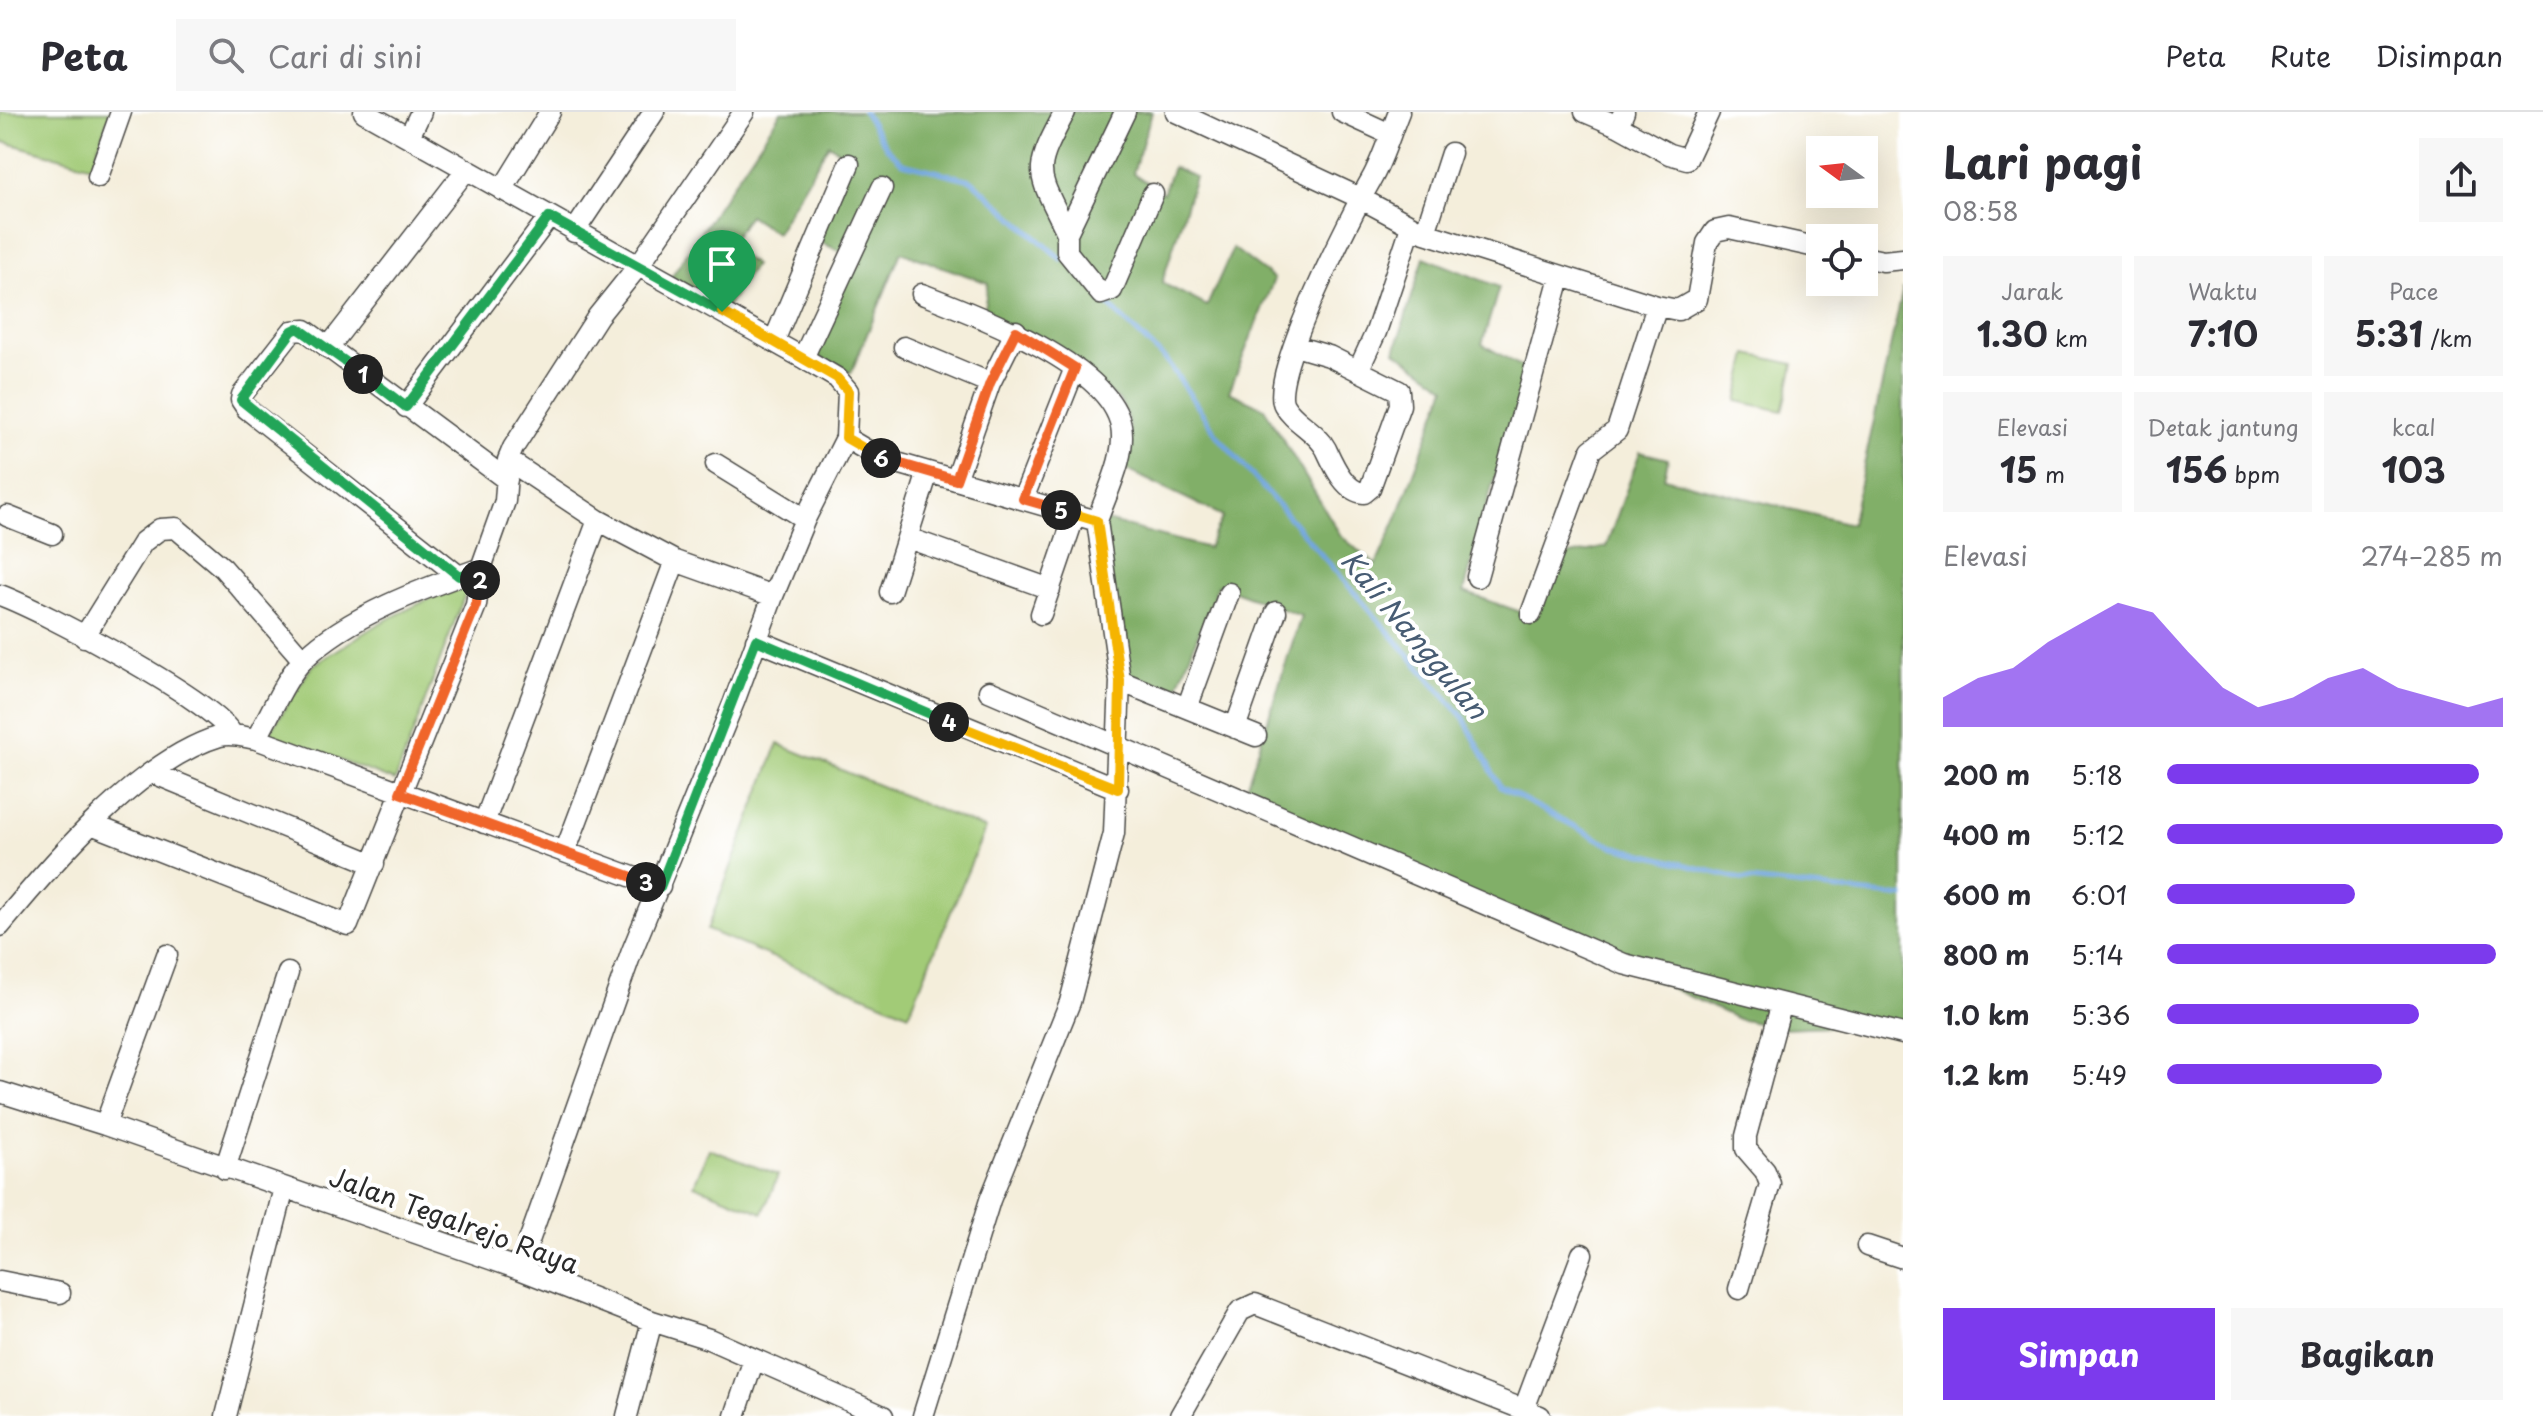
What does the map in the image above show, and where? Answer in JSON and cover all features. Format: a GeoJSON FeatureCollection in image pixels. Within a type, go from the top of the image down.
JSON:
{"type":"FeatureCollection","features":[{"type":"Feature","properties":{"kind":"street"},"geometry":{"type":"LineString","coordinates":[[98,177],[121,112]]}},
{"type":"Feature","properties":{"kind":"street"},"geometry":{"type":"LineString","coordinates":[[364,112],[774,341],[837,378],[848,391],[846,438],[805,519],[632,951],[519,1269]]}},
{"type":"Feature","properties":{"kind":"street"},"geometry":{"type":"LineString","coordinates":[[409,137],[421,112]]}},
{"type":"Feature","properties":{"kind":"street"},"geometry":{"type":"LineString","coordinates":[[502,190],[550,112]]}},
{"type":"Feature","properties":{"kind":"street"},"geometry":{"type":"LineString","coordinates":[[574,232],[654,112]]}},
{"type":"Feature","properties":{"kind":"street"},"geometry":{"type":"LineString","coordinates":[[91,824],[346,924],[374,864],[476,605],[481,568],[505,501],[508,470],[598,316],[639,265],[744,112]]}},
{"type":"Feature","properties":{"kind":"street"},"geometry":{"type":"LineString","coordinates":[[1065,112],[1046,149],[1040,175],[1067,233],[1067,252],[1097,289],[1107,294],[1120,276],[1153,194]]}},
{"type":"Feature","properties":{"kind":"street"},"geometry":{"type":"LineString","coordinates":[[1067,233],[1125,112]]}},
{"type":"Feature","properties":{"kind":"street"},"geometry":{"type":"LineString","coordinates":[[1176,112],[1202,117],[1418,230],[1657,306],[1678,310],[1697,299],[1707,243],[1715,231],[1729,228],[1806,245]]}},
{"type":"Feature","properties":{"kind":"street"},"geometry":{"type":"LineString","coordinates":[[1342,112],[1390,134]]}},
{"type":"Feature","properties":{"kind":"street"},"geometry":{"type":"LineString","coordinates":[[1295,346],[1329,356],[1399,391],[1402,398],[1370,488],[1364,493],[1349,487],[1321,439],[1284,405],[1281,394],[1295,346],[1324,268],[1358,197],[1371,179],[1399,112]]}},
{"type":"Feature","properties":{"kind":"street"},"geometry":{"type":"LineString","coordinates":[[1585,112],[1621,119],[1669,154],[1687,159],[1709,112]]}},
{"type":"Feature","properties":{"kind":"street"},"geometry":{"type":"LineString","coordinates":[[1358,371],[1451,153]]}},
{"type":"Feature","properties":{"kind":"street"},"geometry":{"type":"LineString","coordinates":[[774,341],[849,164]]}},
{"type":"Feature","properties":{"kind":"street"},"geometry":{"type":"LineString","coordinates":[[328,348],[466,170]]}},
{"type":"Feature","properties":{"kind":"street"},"geometry":{"type":"LineString","coordinates":[[803,358],[882,188]]}},
{"type":"Feature","properties":{"kind":"street"},"geometry":{"type":"LineString","coordinates":[[406,407],[549,217]]}},
{"type":"Feature","properties":{"kind":"street"},"geometry":{"type":"LineString","coordinates":[[1878,260],[1903,259]]}},
{"type":"Feature","properties":{"kind":"street"},"geometry":{"type":"LineString","coordinates":[[1477,577],[1560,277]]}},
{"type":"Feature","properties":{"kind":"street"},"geometry":{"type":"LineString","coordinates":[[922,294],[1016,331],[1075,368],[1110,404],[1121,425],[1121,444],[1097,521],[1120,681],[1114,833],[1070,1002],[990,1200],[923,1416]]}},
{"type":"Feature","properties":{"kind":"street"},"geometry":{"type":"LineString","coordinates":[[1531,614],[1591,450],[1617,430],[1657,306]]}},
{"type":"Feature","properties":{"kind":"street"},"geometry":{"type":"LineString","coordinates":[[459,576],[241,400],[292,331],[305,330],[406,407],[508,470],[598,520],[675,561],[773,596]]}},
{"type":"Feature","properties":{"kind":"street"},"geometry":{"type":"LineString","coordinates":[[956,480],[990,383],[1016,331]]}},
{"type":"Feature","properties":{"kind":"street"},"geometry":{"type":"LineString","coordinates":[[904,347],[990,383]]}},
{"type":"Feature","properties":{"kind":"street"},"geometry":{"type":"LineString","coordinates":[[1023,499],[1075,368]]}},
{"type":"Feature","properties":{"kind":"street"},"geometry":{"type":"LineString","coordinates":[[846,438],[880,458],[1097,521]]}},
{"type":"Feature","properties":{"kind":"street"},"geometry":{"type":"LineString","coordinates":[[716,464],[805,519]]}},
{"type":"Feature","properties":{"kind":"street"},"geometry":{"type":"LineString","coordinates":[[890,592],[928,472]]}},
{"type":"Feature","properties":{"kind":"street"},"geometry":{"type":"LineString","coordinates":[[1041,614],[1075,514]]}},
{"type":"Feature","properties":{"kind":"street"},"geometry":{"type":"LineString","coordinates":[[2,519],[52,534]]}},
{"type":"Feature","properties":{"kind":"street"},"geometry":{"type":"LineString","coordinates":[[484,823],[598,520]]}},
{"type":"Feature","properties":{"kind":"street"},"geometry":{"type":"LineString","coordinates":[[84,637],[143,542],[160,529],[176,528],[223,568],[303,660]]}},
{"type":"Feature","properties":{"kind":"street"},"geometry":{"type":"LineString","coordinates":[[908,538],[1050,589]]}},
{"type":"Feature","properties":{"kind":"street"},"geometry":{"type":"LineString","coordinates":[[565,852],[675,561]]}},
{"type":"Feature","properties":{"kind":"street"},"geometry":{"type":"LineString","coordinates":[[256,739],[303,660],[334,635],[385,607],[481,568]]}},
{"type":"Feature","properties":{"kind":"street"},"geometry":{"type":"LineString","coordinates":[[1187,708],[1229,593]]}},
{"type":"Feature","properties":{"kind":"street"},"geometry":{"type":"LineString","coordinates":[[0,595],[84,637],[213,712],[232,734]]}},
{"type":"Feature","properties":{"kind":"street"},"geometry":{"type":"LineString","coordinates":[[1235,728],[1276,612]]}},
{"type":"Feature","properties":{"kind":"street"},"geometry":{"type":"LineString","coordinates":[[756,640],[1118,789]]}},
{"type":"Feature","properties":{"kind":"street"},"geometry":{"type":"LineString","coordinates":[[1120,681],[1256,736]]}},
{"type":"Feature","properties":{"kind":"street"},"geometry":{"type":"LineString","coordinates":[[989,691],[1624,964],[1781,1006],[1903,1034]]}},
{"type":"Feature","properties":{"kind":"street"},"geometry":{"type":"LineString","coordinates":[[0,926],[91,824],[166,763],[219,736],[232,734],[256,739],[660,887]]}},
{"type":"Feature","properties":{"kind":"street"},"geometry":{"type":"LineString","coordinates":[[153,773],[374,864]]}},
{"type":"Feature","properties":{"kind":"street"},"geometry":{"type":"LineString","coordinates":[[105,1125],[167,955]]}},
{"type":"Feature","properties":{"kind":"street"},"geometry":{"type":"LineString","coordinates":[[225,1169],[288,973]]}},
{"type":"Feature","properties":{"kind":"street"},"geometry":{"type":"LineString","coordinates":[[1739,1289],[1770,1184],[1765,1171],[1746,1149],[1746,1136],[1781,1006]]}},
{"type":"Feature","properties":{"kind":"street","name":"Jalan Tegalrejo Raya"},"geometry":{"type":"LineString","coordinates":[[0,1092],[105,1125],[519,1269],[652,1321],[709,1339],[883,1416]]}},
{"type":"Feature","properties":{"kind":"street"},"geometry":{"type":"LineString","coordinates":[[226,1416],[284,1188]]}},
{"type":"Feature","properties":{"kind":"street"},"geometry":{"type":"LineString","coordinates":[[1867,1246],[1903,1258]]}},
{"type":"Feature","properties":{"kind":"street"},"geometry":{"type":"LineString","coordinates":[[1180,1416],[1240,1311],[1255,1304],[1532,1412],[1582,1254]]}},
{"type":"Feature","properties":{"kind":"street"},"geometry":{"type":"LineString","coordinates":[[0,1281],[60,1293]]}},
{"type":"Feature","properties":{"kind":"street"},"geometry":{"type":"LineString","coordinates":[[627,1416],[652,1321]]}},
{"type":"Feature","properties":{"kind":"street"},"geometry":{"type":"LineString","coordinates":[[735,1416],[754,1359]]}},
{"type":"Feature","properties":{"kind":"green space"},"geometry":{"type":"Polygon","coordinates":[[[0,112],[110,112],[92,166],[0,141],[0,112]]]}},
{"type":"Feature","properties":{"kind":"green space"},"geometry":{"type":"Polygon","coordinates":[[[781,112],[1152,112],[1133,173],[1163,193],[1173,167],[1195,177],[1162,283],[1207,306],[1233,248],[1274,279],[1229,392],[1264,408],[1341,536],[1376,565],[1446,387],[1395,351],[1424,257],[1499,287],[1482,344],[1531,372],[1492,486],[1464,592],[1532,616],[1552,559],[1606,547],[1640,452],[1668,459],[1664,478],[1851,524],[1903,289],[1903,1033],[1831,1026],[1782,1028],[1738,1019],[1382,854],[1244,794],[1301,616],[1218,585],[1173,698],[1122,679],[1099,519],[1208,548],[1223,516],[1123,468],[1130,434],[1128,419],[1120,401],[984,310],[988,283],[901,252],[851,373],[809,352],[851,256],[818,241],[851,160],[829,144],[776,233],[749,215],[729,245],[754,265],[726,308],[671,277],[781,112]]]}},
{"type":"Feature","properties":{"kind":"green space"},"geometry":{"type":"Polygon","coordinates":[[[1748,354],[1794,364],[1783,411],[1737,401],[1748,354]]]}},
{"type":"Feature","properties":{"kind":"green space"},"geometry":{"type":"Polygon","coordinates":[[[471,578],[395,781],[269,734],[312,666],[378,624],[471,578]]]}},
{"type":"Feature","properties":{"kind":"green space"},"geometry":{"type":"Polygon","coordinates":[[[778,744],[985,829],[909,1014],[707,930],[778,744]]]}},
{"type":"Feature","properties":{"kind":"green space"},"geometry":{"type":"Polygon","coordinates":[[[709,1149],[778,1175],[763,1213],[694,1185],[709,1149]]]}},
{"type":"Feature","properties":{"kind":"waterway"},"geometry":{"type":"LineString","coordinates":[[864,112],[887,148],[903,163],[971,180],[1061,259]]}},
{"type":"Feature","properties":{"kind":"waterway","name":"Kali Nanggulan"},"geometry":{"type":"LineString","coordinates":[[1103,300],[1167,361],[1217,435],[1463,717],[1500,787],[1612,846],[1741,879],[1903,897]]}},
{"type":"Feature","properties":{"kind":"route"},"geometry":{"type":"LineString","coordinates":[[549,217],[722,312],[837,378],[848,391],[846,438],[880,458],[956,480],[990,383],[1016,331],[1075,368],[1023,499],[1097,521],[1096,532],[1120,681],[1118,789],[956,725],[756,640],[660,887],[400,793],[476,605],[481,568],[459,576],[247,409],[241,400],[242,395],[292,331],[298,328],[305,330],[406,407],[549,217]]}}]}
